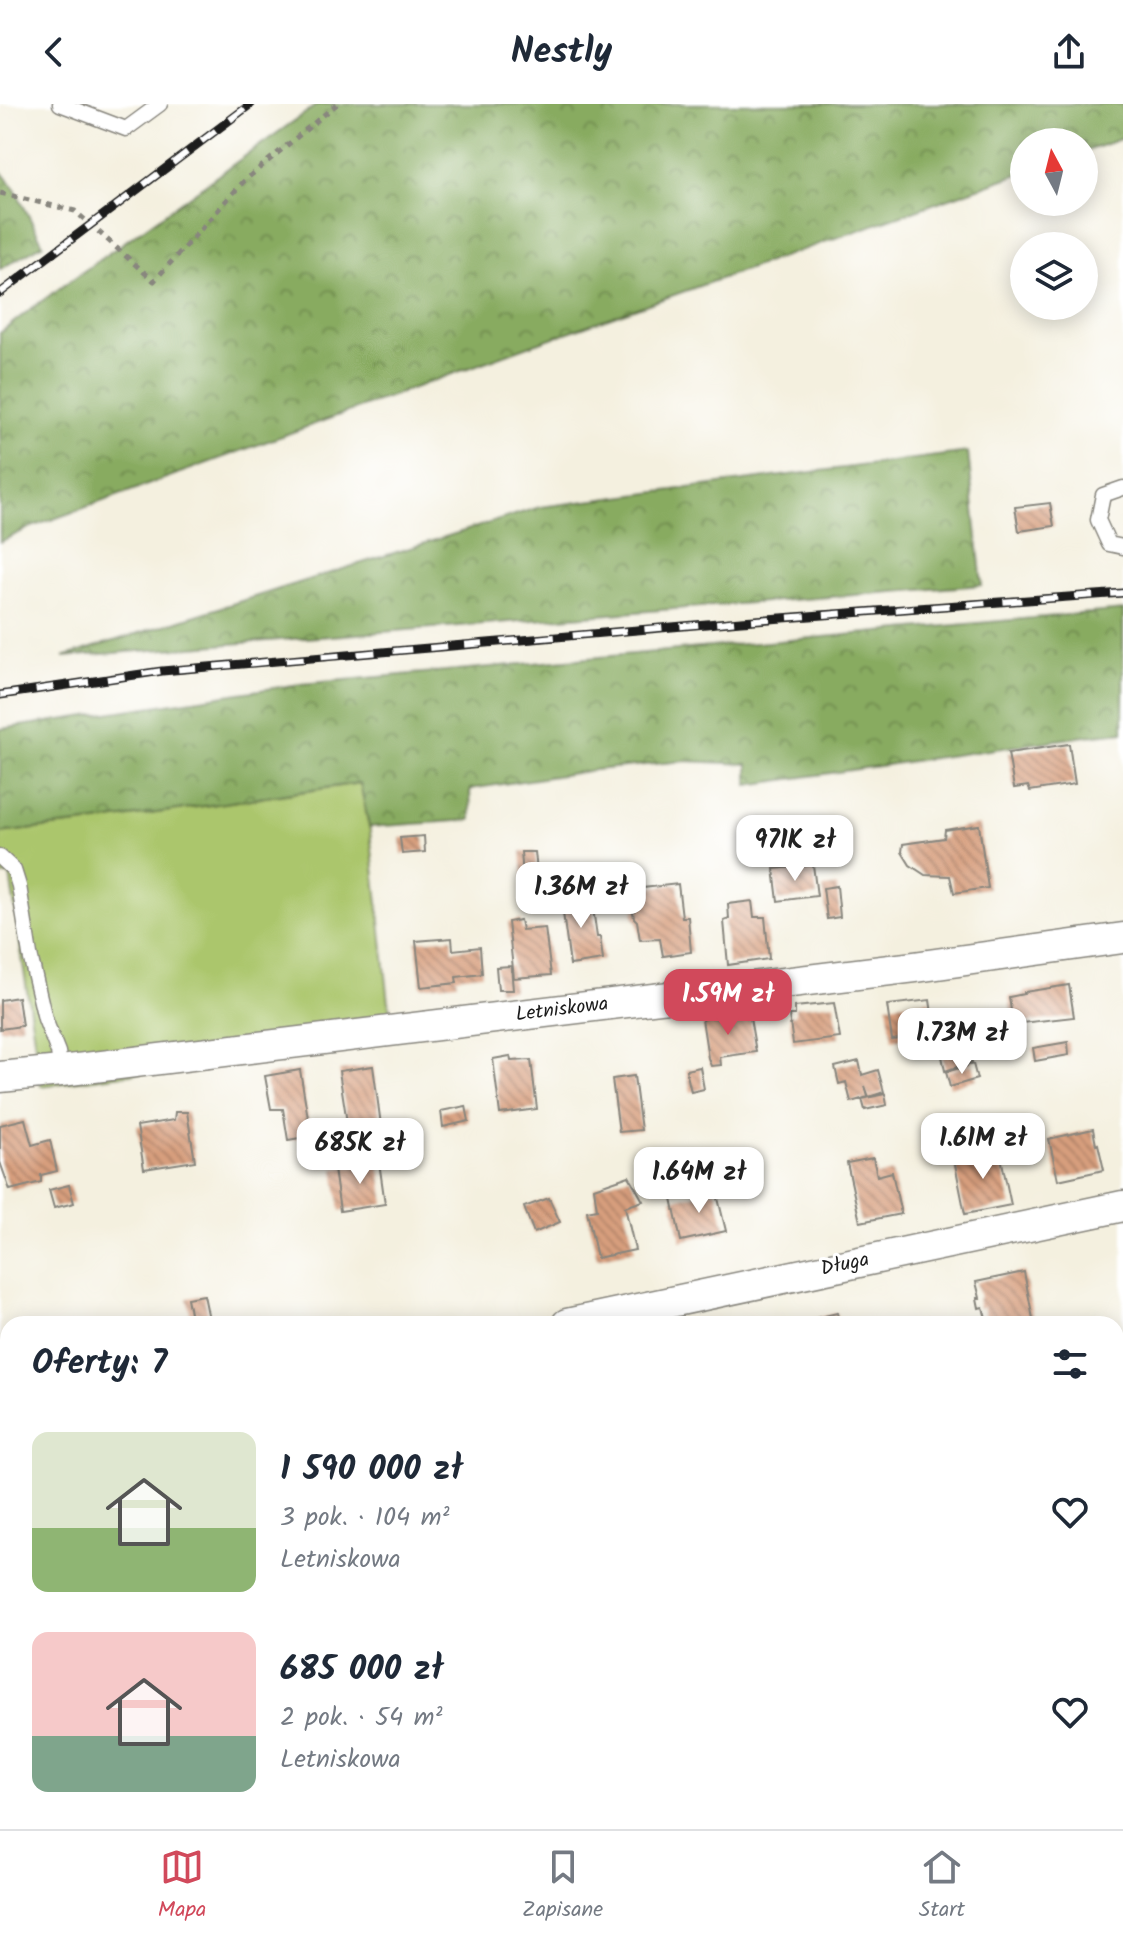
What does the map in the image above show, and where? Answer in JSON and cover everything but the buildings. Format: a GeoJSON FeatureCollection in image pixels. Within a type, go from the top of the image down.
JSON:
{"type":"FeatureCollection","features":[{"type":"Feature","properties":{"kind":"street","name":"Letniskowa"},"geometry":{"type":"LineString","coordinates":[[0,1077],[883,971],[1123,938]]}},
{"type":"Feature","properties":{"kind":"street","name":"Długa"},"geometry":{"type":"LineString","coordinates":[[609,1316],[1123,1206]]}},
{"type":"Feature","properties":{"kind":"lane"},"geometry":{"type":"LineString","coordinates":[[60,104],[126,129],[160,104]]}},
{"type":"Feature","properties":{"kind":"lane"},"geometry":{"type":"LineString","coordinates":[[1123,488],[1103,495],[1098,520],[1109,544],[1123,547]]}},
{"type":"Feature","properties":{"kind":"lane"},"geometry":{"type":"LineString","coordinates":[[0,857],[14,870],[19,886],[30,955],[61,1071]]}},
{"type":"Feature","properties":{"kind":"path"},"geometry":{"type":"LineString","coordinates":[[0,193],[75,211],[154,281],[245,180],[337,104]]}},
{"type":"Feature","properties":{"kind":"green space"},"geometry":{"type":"Polygon","coordinates":[[[318,104],[1123,104],[1123,138],[1098,147],[1098,128],[1010,128],[1010,177],[537,343],[29,528],[0,542],[0,333],[318,104]]]}},
{"type":"Feature","properties":{"kind":"green space"},"geometry":{"type":"Polygon","coordinates":[[[0,170],[15,189],[43,244],[0,269],[0,170]]]}},
{"type":"Feature","properties":{"kind":"green space"},"geometry":{"type":"Polygon","coordinates":[[[968,452],[982,585],[63,657],[540,507],[968,452]]]}},
{"type":"Feature","properties":{"kind":"green space"},"geometry":{"type":"Polygon","coordinates":[[[1123,610],[1123,732],[748,785],[748,764],[684,761],[595,770],[470,789],[471,820],[369,827],[360,783],[0,833],[0,729],[300,684],[1123,610]]]}},
{"type":"Feature","properties":{"kind":"green space"},"geometry":{"type":"Polygon","coordinates":[[[360,783],[370,831],[393,1039],[41,1086],[10,875],[0,876],[0,833],[360,783]]]}},
{"type":"Feature","properties":{"kind":"railway"},"geometry":{"type":"LineString","coordinates":[[0,293],[251,104]]}},
{"type":"Feature","properties":{"kind":"railway"},"geometry":{"type":"LineString","coordinates":[[0,695],[162,671],[741,621],[1123,593]]}}]}
